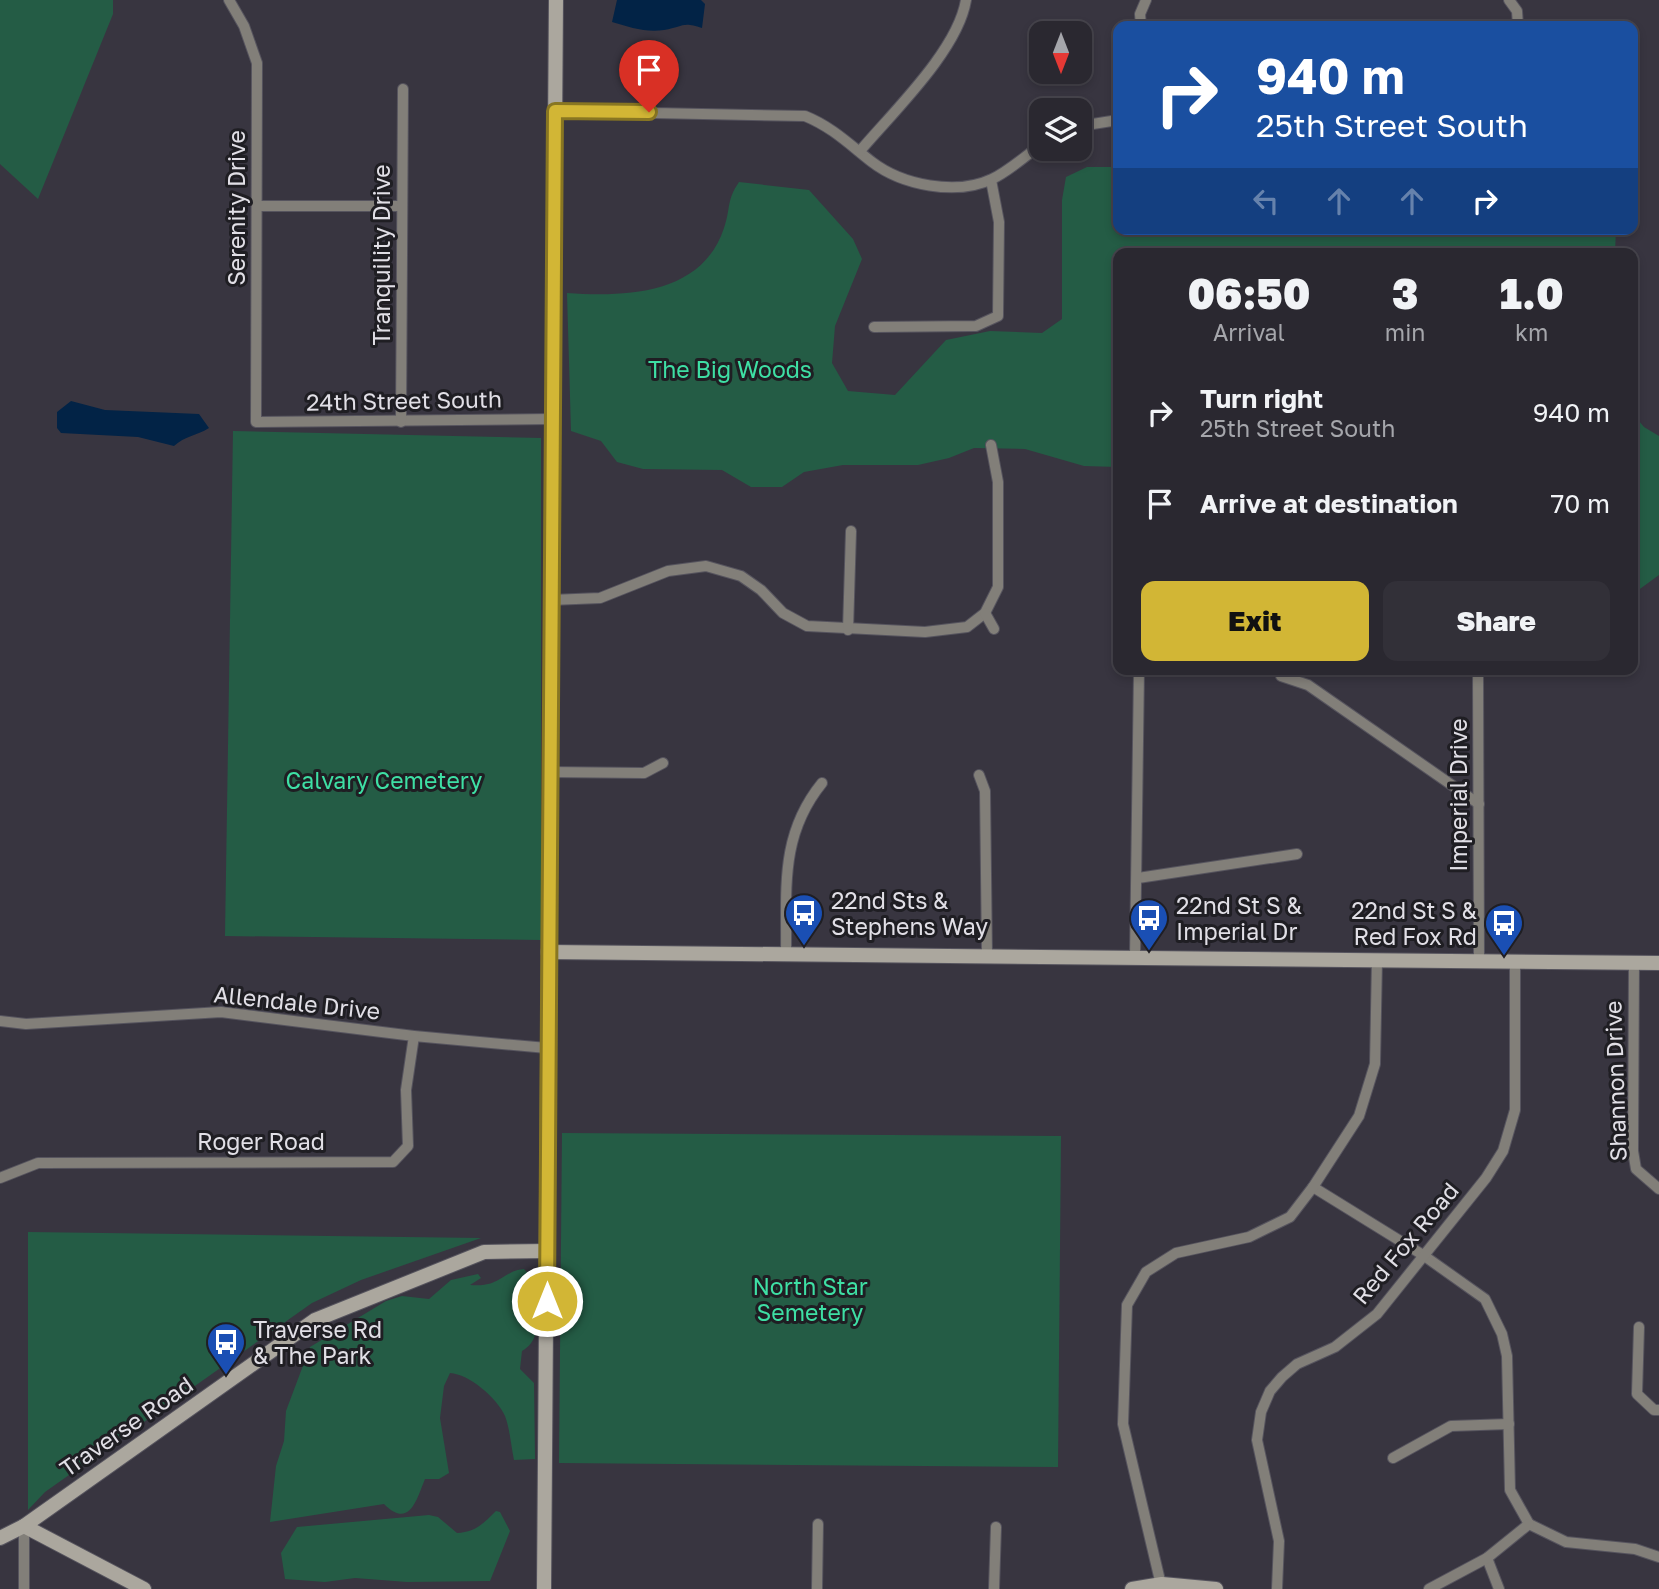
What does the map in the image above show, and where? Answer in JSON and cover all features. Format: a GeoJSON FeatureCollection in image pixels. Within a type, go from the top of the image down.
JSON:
{"type":"FeatureCollection","features":[{"type":"Feature","properties":{"kind":"street","name":"Serenity Drive"},"geometry":{"type":"LineString","coordinates":[[229,0],[244,26],[257,63],[256,422]]}},
{"type":"Feature","properties":{"kind":"street"},"geometry":{"type":"LineString","coordinates":[[544,1589],[556,0]]}},
{"type":"Feature","properties":{"kind":"street"},"geometry":{"type":"LineString","coordinates":[[860,151],[948,46],[959,26],[966,0]]}},
{"type":"Feature","properties":{"kind":"street"},"geometry":{"type":"LineString","coordinates":[[1141,21],[1140,14],[1146,0]]}},
{"type":"Feature","properties":{"kind":"street"},"geometry":{"type":"LineString","coordinates":[[1509,0],[1517,11],[1518,21]]}},
{"type":"Feature","properties":{"kind":"street","name":"Tranquility Drive"},"geometry":{"type":"LineString","coordinates":[[401,422],[403,89]]}},
{"type":"Feature","properties":{"kind":"street"},"geometry":{"type":"LineString","coordinates":[[555,111],[784,114],[805,117],[827,125],[889,172],[931,186],[959,186],[991,180],[1029,153]]}},
{"type":"Feature","properties":{"kind":"street"},"geometry":{"type":"LineString","coordinates":[[1092,124],[1113,121]]}},
{"type":"Feature","properties":{"kind":"street"},"geometry":{"type":"LineString","coordinates":[[874,327],[975,326],[998,316],[999,222],[991,180]]}},
{"type":"Feature","properties":{"kind":"street"},"geometry":{"type":"LineString","coordinates":[[257,206],[401,206]]}},
{"type":"Feature","properties":{"kind":"street","name":"24th Street South"},"geometry":{"type":"LineString","coordinates":[[256,422],[552,419]]}},
{"type":"Feature","properties":{"kind":"street"},"geometry":{"type":"LineString","coordinates":[[551,600],[600,598],[668,571],[706,566],[741,576],[761,590],[783,613],[807,626],[848,630],[950,631],[967,627],[985,613],[993,601],[998,577],[998,482],[991,445]]}},
{"type":"Feature","properties":{"kind":"street"},"geometry":{"type":"LineString","coordinates":[[848,630],[850,531]]}},
{"type":"Feature","properties":{"kind":"street"},"geometry":{"type":"LineString","coordinates":[[985,613],[994,629]]}},
{"type":"Feature","properties":{"kind":"street"},"geometry":{"type":"LineString","coordinates":[[1136,957],[1139,675]]}},
{"type":"Feature","properties":{"kind":"street","name":"Imperial Drive"},"geometry":{"type":"LineString","coordinates":[[1478,675],[1479,961]]}},
{"type":"Feature","properties":{"kind":"street"},"geometry":{"type":"LineString","coordinates":[[1281,676],[1308,685],[1479,804]]}},
{"type":"Feature","properties":{"kind":"street"},"geometry":{"type":"LineString","coordinates":[[550,772],[644,773],[663,763]]}},
{"type":"Feature","properties":{"kind":"street"},"geometry":{"type":"LineString","coordinates":[[979,775],[985,791],[987,956]]}},
{"type":"Feature","properties":{"kind":"street"},"geometry":{"type":"LineString","coordinates":[[786,954],[787,862],[804,806],[822,783]]}},
{"type":"Feature","properties":{"kind":"street"},"geometry":{"type":"LineString","coordinates":[[1138,878],[1297,854]]}},
{"type":"Feature","properties":{"kind":"street"},"geometry":{"type":"LineString","coordinates":[[548,952],[1515,963],[1659,962]]}},
{"type":"Feature","properties":{"kind":"street"},"geometry":{"type":"LineString","coordinates":[[1162,1587],[1123,1424],[1127,1305],[1146,1272],[1176,1254],[1249,1237],[1290,1217],[1313,1187],[1359,1116],[1375,1064],[1377,960]]}},
{"type":"Feature","properties":{"kind":"street","name":"Shannon Drive"},"geometry":{"type":"LineString","coordinates":[[1634,962],[1633,1152],[1636,1169],[1659,1189]]}},
{"type":"Feature","properties":{"kind":"street","name":"Red Fox Road"},"geometry":{"type":"LineString","coordinates":[[1278,1589],[1279,1541],[1257,1440],[1262,1412],[1270,1391],[1297,1364],[1335,1347],[1377,1314],[1486,1178],[1503,1151],[1515,1110],[1515,963]]}},
{"type":"Feature","properties":{"kind":"street","name":"Allendale Drive"},"geometry":{"type":"LineString","coordinates":[[0,1021],[26,1024],[221,1012],[414,1036],[547,1048]]}},
{"type":"Feature","properties":{"kind":"street","name":"Roger Road"},"geometry":{"type":"LineString","coordinates":[[0,1178],[38,1163],[393,1162],[408,1146],[406,1090],[414,1036]]}},
{"type":"Feature","properties":{"kind":"street"},"geometry":{"type":"LineString","coordinates":[[1313,1187],[1423,1255],[1485,1299],[1502,1334],[1507,1356],[1510,1490],[1529,1524],[1566,1542],[1635,1549],[1659,1557]]}},
{"type":"Feature","properties":{"kind":"street","name":"Traverse Road"},"geometry":{"type":"LineString","coordinates":[[0,1538],[24,1526],[315,1320],[484,1251],[547,1251]]}},
{"type":"Feature","properties":{"kind":"street"},"geometry":{"type":"LineString","coordinates":[[1639,1327],[1637,1394],[1654,1410],[1659,1410]]}},
{"type":"Feature","properties":{"kind":"street"},"geometry":{"type":"LineString","coordinates":[[1393,1458],[1451,1426],[1509,1424]]}},
{"type":"Feature","properties":{"kind":"street"},"geometry":{"type":"LineString","coordinates":[[817,1589],[818,1524]]}},
{"type":"Feature","properties":{"kind":"street"},"geometry":{"type":"LineString","coordinates":[[1429,1589],[1507,1545],[1529,1524]]}},
{"type":"Feature","properties":{"kind":"street"},"geometry":{"type":"LineString","coordinates":[[24,1589],[24,1526],[144,1589]]}},
{"type":"Feature","properties":{"kind":"street"},"geometry":{"type":"LineString","coordinates":[[995,1589],[996,1527]]}},
{"type":"Feature","properties":{"kind":"street"},"geometry":{"type":"LineString","coordinates":[[1487,1558],[1499,1589]]}},
{"type":"Feature","properties":{"kind":"street"},"geometry":{"type":"LineString","coordinates":[[1132,1589],[1216,1589]]}},
{"type":"Feature","properties":{"kind":"green space"},"geometry":{"type":"Polygon","coordinates":[[[0,0],[113,0],[113,14],[38,199],[0,164],[0,0]]]}},
{"type":"Feature","properties":{"kind":"green space","name":"The Big Woods"},"geometry":{"type":"Polygon","coordinates":[[[1087,167],[1113,167],[1113,235],[1616,235],[1615,248],[1113,248],[1113,467],[1084,466],[1025,449],[974,448],[949,458],[918,465],[843,465],[804,472],[782,487],[751,487],[722,470],[643,469],[617,462],[601,441],[571,431],[567,293],[637,292],[680,279],[698,267],[713,250],[724,228],[730,200],[739,182],[809,190],[853,239],[862,259],[835,326],[832,363],[848,391],[895,395],[946,340],[990,331],[1042,333],[1062,319],[1062,200],[1066,177],[1087,167]]]}},
{"type":"Feature","properties":{"kind":"green space"},"geometry":{"type":"Polygon","coordinates":[[[1638,420],[1659,436],[1659,575],[1638,590],[1638,420]]]}},
{"type":"Feature","properties":{"kind":"green space","name":"Calvary Cemetery"},"geometry":{"type":"Polygon","coordinates":[[[233,431],[541,438],[541,940],[225,936],[233,431]]]}},
{"type":"Feature","properties":{"kind":"green space","name":"North Star Semetery"},"geometry":{"type":"Polygon","coordinates":[[[562,1133],[1061,1136],[1058,1467],[559,1463],[562,1133]]]}},
{"type":"Feature","properties":{"kind":"green space"},"geometry":{"type":"Polygon","coordinates":[[[28,1232],[481,1238],[361,1280],[312,1303],[45,1492],[28,1510],[28,1232]]]}},
{"type":"Feature","properties":{"kind":"green space"},"geometry":{"type":"Polygon","coordinates":[[[524,1269],[537,1283],[524,1312],[528,1330],[537,1316],[536,1332],[533,1340],[522,1351],[520,1369],[534,1383],[535,1459],[514,1460],[508,1426],[501,1409],[474,1382],[450,1373],[444,1386],[440,1418],[449,1473],[439,1479],[425,1479],[415,1502],[406,1513],[400,1514],[384,1504],[270,1522],[276,1466],[284,1441],[286,1411],[310,1347],[386,1301],[402,1296],[429,1299],[451,1280],[478,1274],[481,1278],[470,1285],[488,1284],[524,1269]]]}},
{"type":"Feature","properties":{"kind":"green space"},"geometry":{"type":"Polygon","coordinates":[[[496,1511],[500,1512],[510,1531],[490,1581],[407,1582],[355,1578],[325,1582],[285,1579],[281,1553],[297,1527],[429,1515],[438,1517],[457,1533],[475,1529],[496,1511]]]}},
{"type":"Feature","properties":{"kind":"water"},"geometry":{"type":"Polygon","coordinates":[[[617,0],[701,0],[705,4],[702,28],[686,25],[651,31],[612,22],[617,0]]]}},
{"type":"Feature","properties":{"kind":"water"},"geometry":{"type":"Polygon","coordinates":[[[71,401],[105,410],[199,414],[209,428],[174,446],[138,437],[61,433],[57,428],[57,412],[71,401]]]}},
{"type":"Feature","properties":{"kind":"place","name":"22nd Sts & Stephens Way"},"geometry":{"type":"Point","coordinates":[804,947]}},
{"type":"Feature","properties":{"kind":"place","name":"22nd St S & Imperial Dr"},"geometry":{"type":"Point","coordinates":[1149,952]}},
{"type":"Feature","properties":{"kind":"place","name":"22nd St S & Red Fox Rd"},"geometry":{"type":"Point","coordinates":[1504,957]}},
{"type":"Feature","properties":{"kind":"place","name":"Traverse Rd & The Park"},"geometry":{"type":"Point","coordinates":[226,1376]}},
{"type":"Feature","properties":{"kind":"route"},"geometry":{"type":"LineString","coordinates":[[547,1301],[555,111],[649,112]]}}]}
